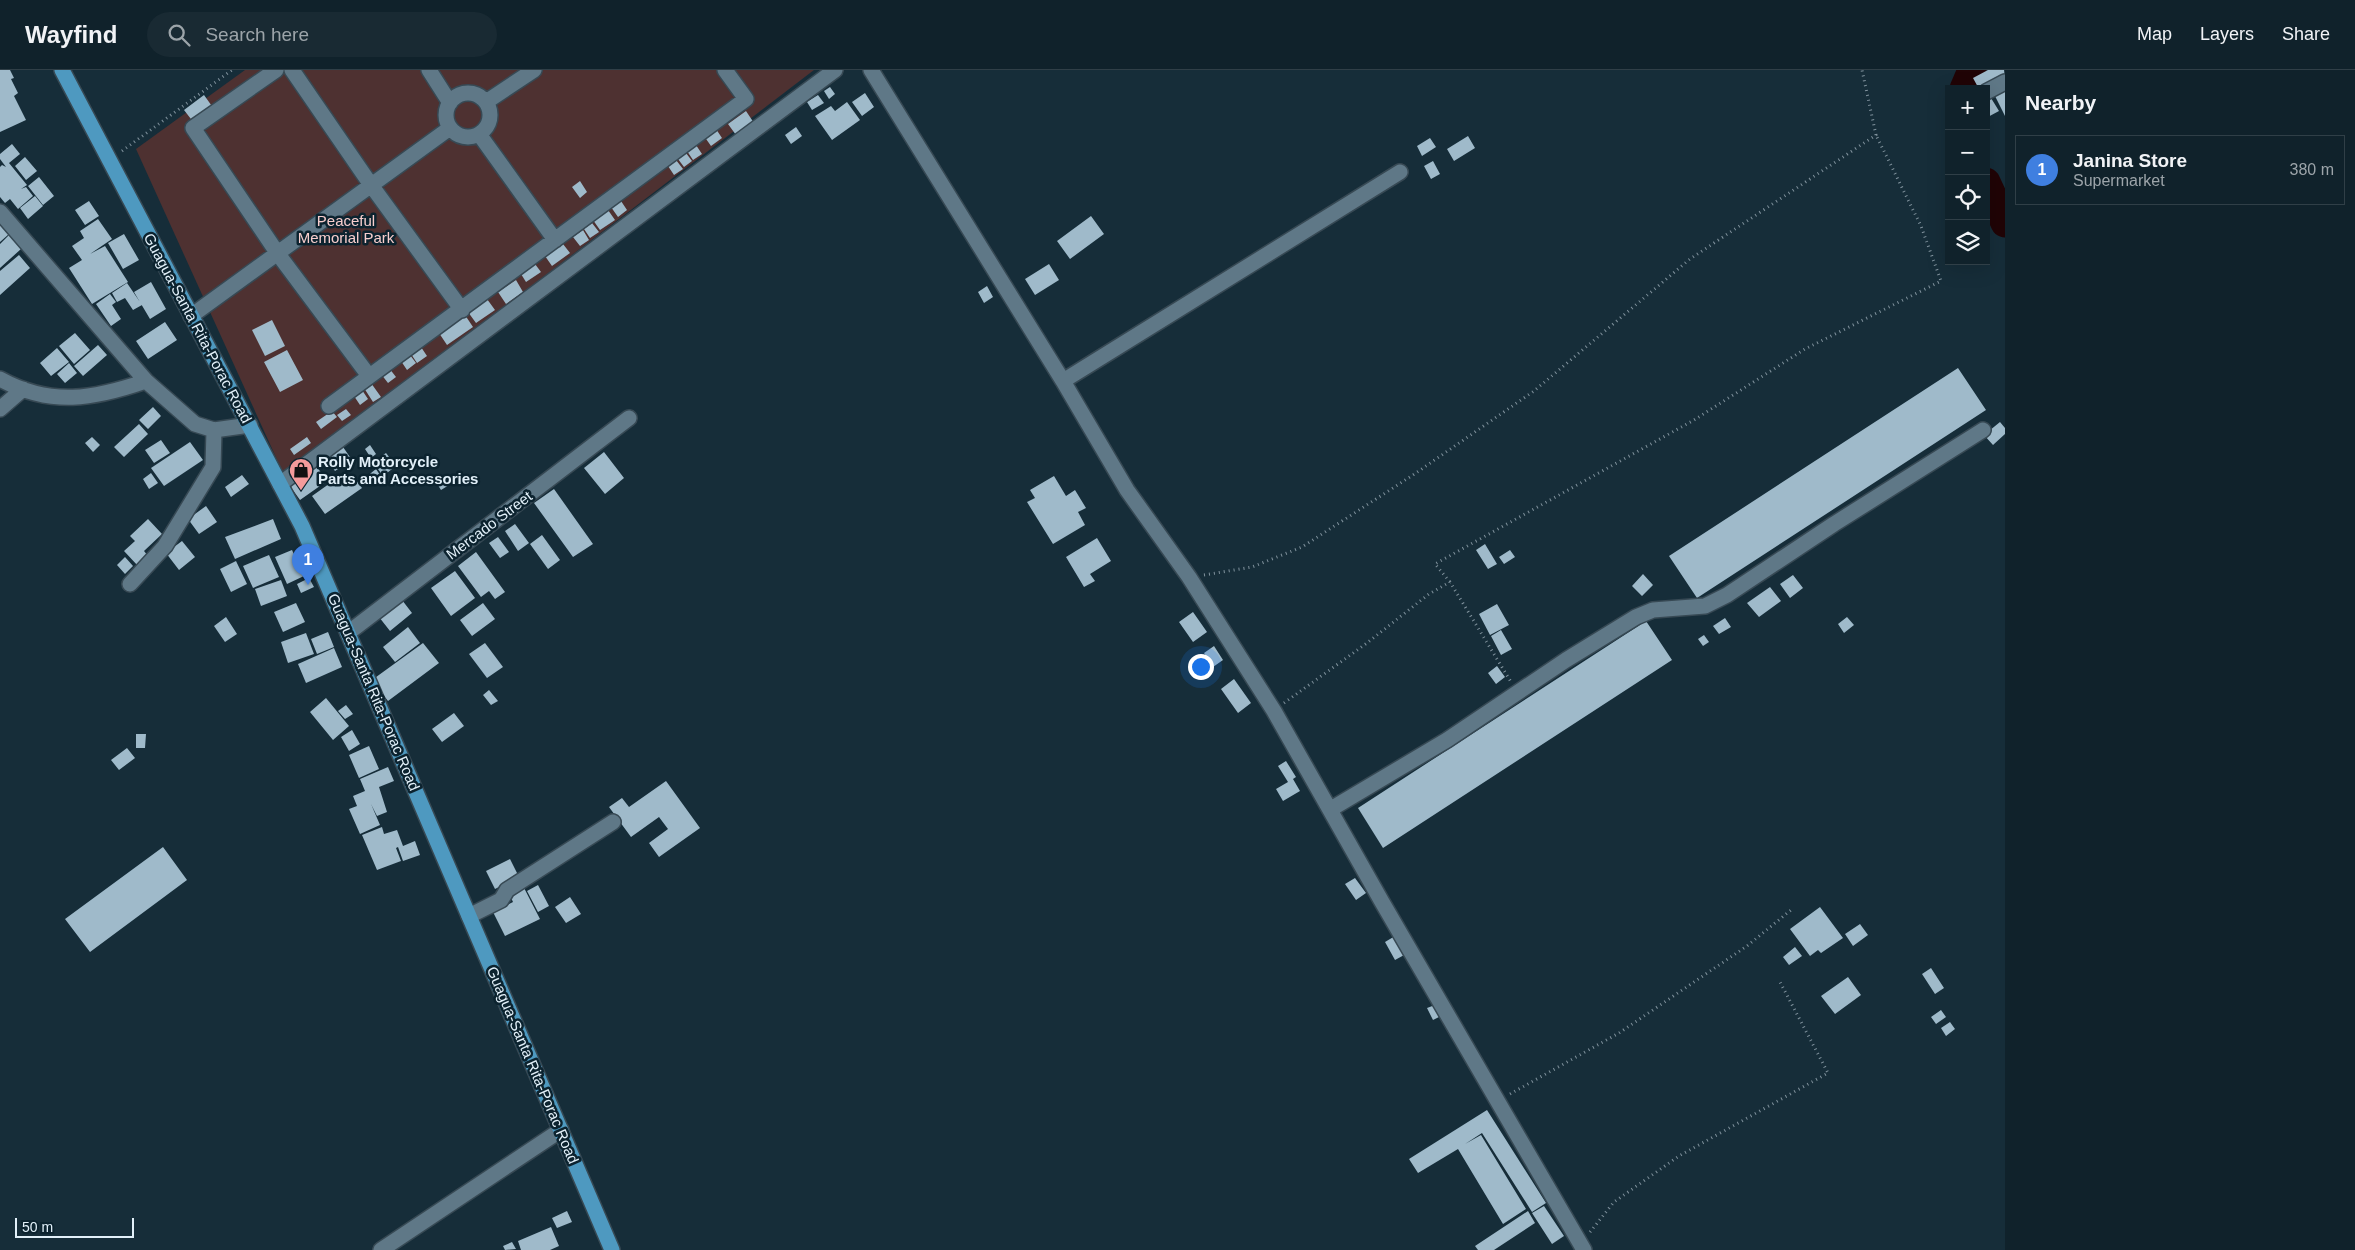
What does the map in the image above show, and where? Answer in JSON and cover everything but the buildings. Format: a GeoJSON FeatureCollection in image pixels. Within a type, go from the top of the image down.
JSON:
{"type":"FeatureCollection","features":[{"type":"Feature","properties":{"kind":"main road","name":"Guagua-Santa Rita-Porac Road"},"geometry":{"type":"LineString","coordinates":[[62,70],[302,526],[612,1250]]}},
{"type":"Feature","properties":{"kind":"street"},"geometry":{"type":"LineString","coordinates":[[276,70],[193,128],[278,254],[369,376]]}},
{"type":"Feature","properties":{"kind":"street"},"geometry":{"type":"LineString","coordinates":[[292,70],[371,185],[462,310]]}},
{"type":"Feature","properties":{"kind":"street"},"geometry":{"type":"LineString","coordinates":[[429,70],[450,103]]}},
{"type":"Feature","properties":{"kind":"street"},"geometry":{"type":"LineString","coordinates":[[486,102],[534,70]]}},
{"type":"Feature","properties":{"kind":"street"},"geometry":{"type":"LineString","coordinates":[[329,406],[462,310],[746,99],[725,70]]}},
{"type":"Feature","properties":{"kind":"street"},"geometry":{"type":"LineString","coordinates":[[280,484],[834,70]]}},
{"type":"Feature","properties":{"kind":"street"},"geometry":{"type":"LineString","coordinates":[[871,70],[1063,381],[1127,490],[1189,577],[1274,711],[1579,1248]]}},
{"type":"Feature","properties":{"kind":"street"},"geometry":{"type":"LineString","coordinates":[[1990,90],[2005,82]]}},
{"type":"Feature","properties":{"kind":"street"},"geometry":{"type":"LineString","coordinates":[[466,94],[473,94],[486,102],[490,112],[490,120],[484,131],[466,137],[458,135],[450,128],[446,118],[450,103],[466,94]]}},
{"type":"Feature","properties":{"kind":"street"},"geometry":{"type":"LineString","coordinates":[[192,316],[450,128]]}},
{"type":"Feature","properties":{"kind":"street"},"geometry":{"type":"LineString","coordinates":[[479,134],[556,240]]}},
{"type":"Feature","properties":{"kind":"street"},"geometry":{"type":"LineString","coordinates":[[1063,381],[1400,172]]}},
{"type":"Feature","properties":{"kind":"street"},"geometry":{"type":"LineString","coordinates":[[0,212],[146,381],[195,424],[214,430],[250,425]]}},
{"type":"Feature","properties":{"kind":"street"},"geometry":{"type":"LineString","coordinates":[[0,379],[23,389],[54,397],[81,398],[109,394],[146,381]]}},
{"type":"Feature","properties":{"kind":"street"},"geometry":{"type":"LineString","coordinates":[[0,409],[23,389]]}},
{"type":"Feature","properties":{"kind":"street","name":"Mercado Street"},"geometry":{"type":"LineString","coordinates":[[348,633],[629,418]]}},
{"type":"Feature","properties":{"kind":"street"},"geometry":{"type":"LineString","coordinates":[[130,584],[165,546],[213,467],[214,430]]}},
{"type":"Feature","properties":{"kind":"street"},"geometry":{"type":"LineString","coordinates":[[1331,809],[1447,740],[1517,692],[1636,617],[1653,610],[1704,606],[1727,595],[1834,524],[1983,430]]}},
{"type":"Feature","properties":{"kind":"street"},"geometry":{"type":"LineString","coordinates":[[469,916],[500,900],[507,890],[613,822]]}},
{"type":"Feature","properties":{"kind":"street"},"geometry":{"type":"LineString","coordinates":[[381,1250],[561,1130]]}},
{"type":"Feature","properties":{"kind":"path"},"geometry":{"type":"LineString","coordinates":[[109,160],[232,70]]}},
{"type":"Feature","properties":{"kind":"path"},"geometry":{"type":"LineString","coordinates":[[1517,692],[1450,582],[1436,564],[1694,420],[1805,349],[1941,281],[1921,226],[1876,135],[1862,70]]}},
{"type":"Feature","properties":{"kind":"path"},"geometry":{"type":"LineString","coordinates":[[1189,577],[1252,567],[1310,542],[1534,391],[1690,259],[1876,135]]}},
{"type":"Feature","properties":{"kind":"path"},"geometry":{"type":"LineString","coordinates":[[1274,711],[1367,644],[1429,594],[1450,582]]}},
{"type":"Feature","properties":{"kind":"path"},"geometry":{"type":"LineString","coordinates":[[1497,1102],[1619,1033],[1746,946],[1791,910]]}},
{"type":"Feature","properties":{"kind":"path"},"geometry":{"type":"LineString","coordinates":[[1579,1248],[1614,1202],[1679,1156],[1828,1073],[1780,982]]}},
{"type":"Feature","properties":{"kind":"green space","name":"Peaceful Memorial Park"},"geometry":{"type":"Polygon","coordinates":[[[245,70],[814,70],[284,475],[136,149],[245,70]]]}},
{"type":"Feature","properties":{"kind":"waterway"},"geometry":{"type":"LineString","coordinates":[[1966,85],[1972,70]]}},
{"type":"Feature","properties":{"kind":"waterway"},"geometry":{"type":"LineString","coordinates":[[1990,191],[2005,223]]}},
{"type":"Feature","properties":{"kind":"place","name":"Rolly Motorcycle Parts and Accessories"},"geometry":{"type":"Point","coordinates":[301,491]}},
{"type":"Feature","properties":{"kind":"place","name":"Janina Store"},"geometry":{"type":"Point","coordinates":[308,585]}}]}
